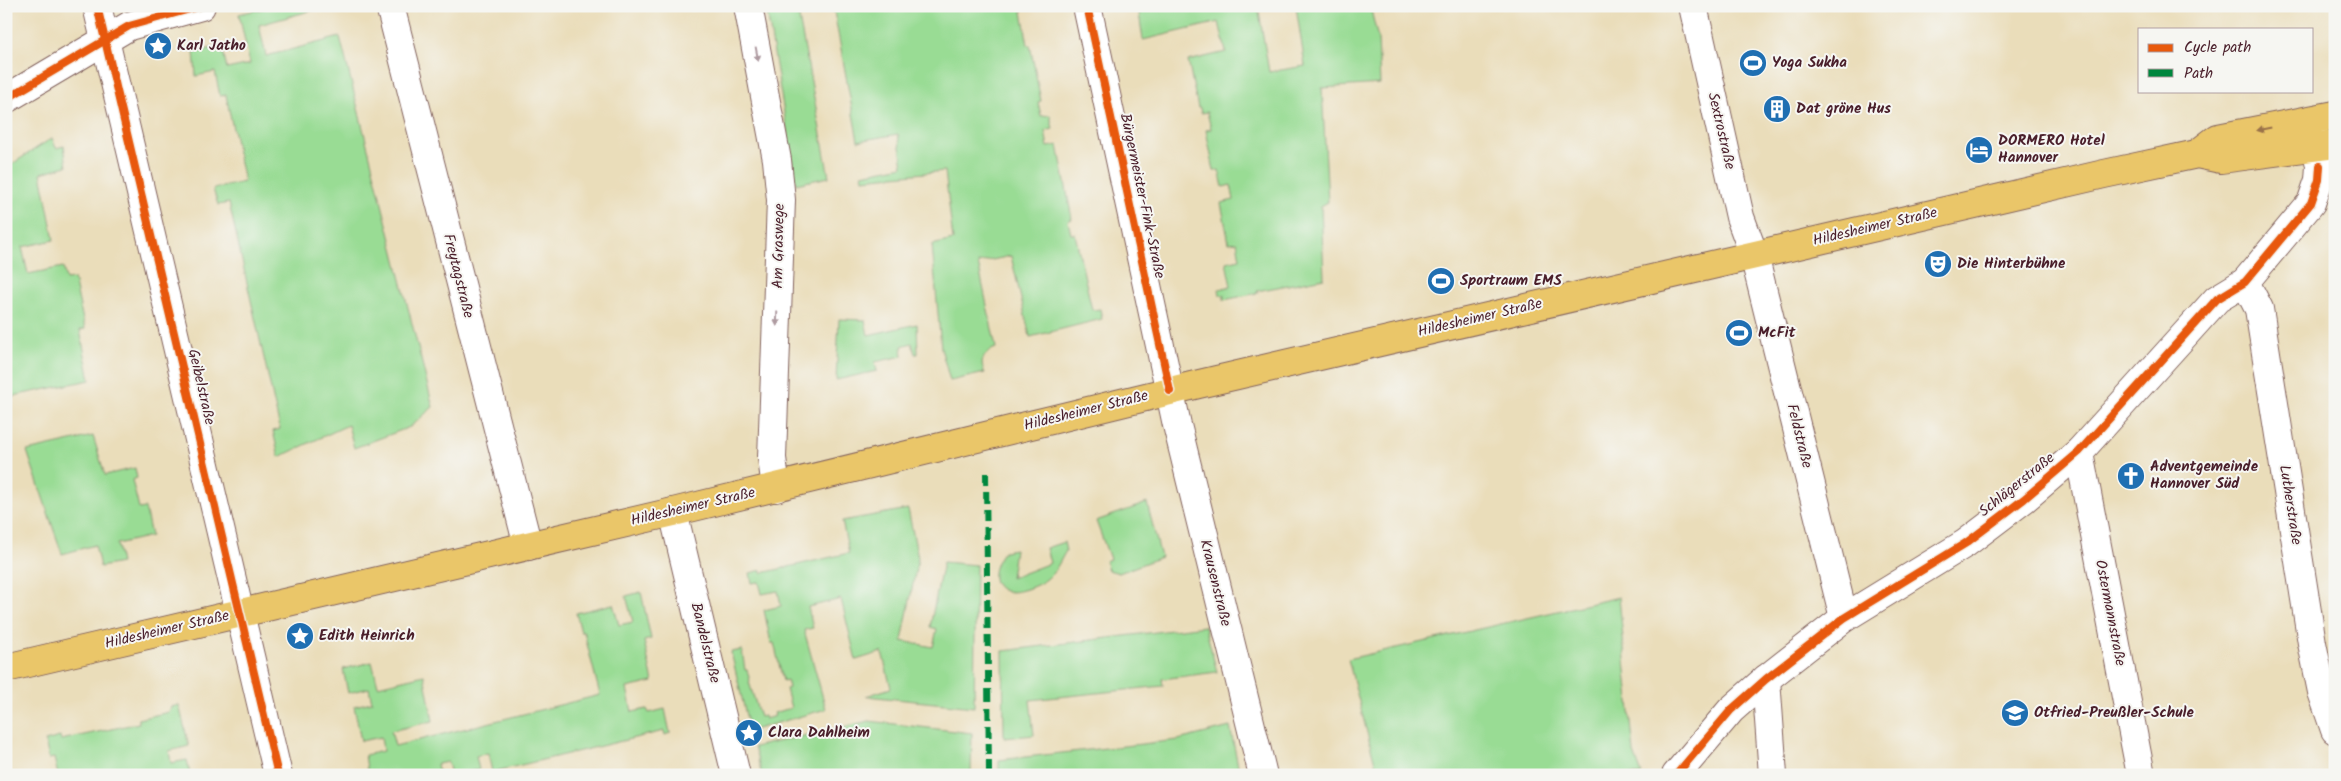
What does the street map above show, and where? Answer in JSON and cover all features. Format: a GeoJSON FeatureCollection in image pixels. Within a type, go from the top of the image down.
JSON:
{"type":"FeatureCollection","features":[{"type":"Feature","properties":{"kind":"main road","name":"Hildesheimer Straße"},"geometry":{"type":"LineString","coordinates":[[6,668],[776,488],[1170,391],[2197,154],[2218,138],[2323,117]]}},
{"type":"Feature","properties":{"kind":"main road","name":"Hildesheimer Straße"},"geometry":{"type":"LineString","coordinates":[[2197,154],[2221,159],[2326,145]]}},
{"type":"Feature","properties":{"kind":"street","name":"Geibelstraße"},"geometry":{"type":"LineString","coordinates":[[97,6],[278,775]]}},
{"type":"Feature","properties":{"kind":"street"},"geometry":{"type":"LineString","coordinates":[[6,99],[129,26],[201,6]]}},
{"type":"Feature","properties":{"kind":"street","name":"Freytagstraße"},"geometry":{"type":"LineString","coordinates":[[390,6],[528,546]]}},
{"type":"Feature","properties":{"kind":"street","name":"Am Graswege"},"geometry":{"type":"LineString","coordinates":[[748,6],[777,160],[781,200],[772,458],[776,488]]}},
{"type":"Feature","properties":{"kind":"street","name":"Bürgermeister-Fink-Straße"},"geometry":{"type":"LineString","coordinates":[[1087,6],[1170,391]]}},
{"type":"Feature","properties":{"kind":"street","name":"Sextrostraße"},"geometry":{"type":"LineString","coordinates":[[1693,6],[1740,217],[1754,255]]}},
{"type":"Feature","properties":{"kind":"street","name":"Hildesheimer Straße"},"geometry":{"type":"LineString","coordinates":[[2323,117],[2326,145]]}},
{"type":"Feature","properties":{"kind":"street","name":"Schlägerstraße"},"geometry":{"type":"LineString","coordinates":[[2311,204],[2319,180],[2326,145]]}},
{"type":"Feature","properties":{"kind":"street","name":"Schlägerstraße"},"geometry":{"type":"LineString","coordinates":[[1676,775],[1731,710],[1766,679],[1844,618],[1966,543],[2024,499],[2079,452],[2217,299],[2245,282],[2311,204],[2327,195],[2335,186]]}},
{"type":"Feature","properties":{"kind":"street","name":"Feldstraße"},"geometry":{"type":"LineString","coordinates":[[1754,255],[1844,618]]}},
{"type":"Feature","properties":{"kind":"street","name":"Lutherstraße"},"geometry":{"type":"LineString","coordinates":[[2245,282],[2260,309],[2312,643],[2322,692],[2335,730]]}},
{"type":"Feature","properties":{"kind":"street","name":"Krausenstraße"},"geometry":{"type":"LineString","coordinates":[[1170,391],[1200,523],[1263,775]]}},
{"type":"Feature","properties":{"kind":"street","name":"Ostermannstraße"},"geometry":{"type":"LineString","coordinates":[[2079,452],[2141,775]]}},
{"type":"Feature","properties":{"kind":"street","name":"Bandelstraße"},"geometry":{"type":"LineString","coordinates":[[673,512],[736,775]]}},
{"type":"Feature","properties":{"kind":"street"},"geometry":{"type":"LineString","coordinates":[[1766,679],[1773,775]]}},
{"type":"Feature","properties":{"kind":"green space"},"geometry":{"type":"Polygon","coordinates":[[[273,6],[328,6],[259,25],[266,56],[340,37],[433,407],[410,427],[354,448],[348,425],[279,457],[273,431],[280,429],[229,203],[218,205],[213,189],[244,182],[226,95],[220,96],[215,72],[196,76],[194,52],[222,46],[227,69],[250,64],[239,14],[273,6]]]}},
{"type":"Feature","properties":{"kind":"green space"},"geometry":{"type":"Polygon","coordinates":[[[766,6],[800,6],[797,7],[829,177],[796,184],[766,6]]]}},
{"type":"Feature","properties":{"kind":"green space"},"geometry":{"type":"Polygon","coordinates":[[[833,6],[1021,6],[1041,101],[1038,102],[1041,116],[1050,115],[1053,129],[1045,131],[1048,147],[1058,145],[1072,219],[1068,221],[1071,234],[1075,234],[1092,310],[1100,309],[1102,319],[1030,337],[1011,256],[978,263],[996,348],[984,358],[982,365],[985,373],[950,381],[941,348],[932,245],[953,240],[945,171],[863,179],[862,174],[903,166],[898,134],[858,141],[833,6]]]}},
{"type":"Feature","properties":{"kind":"green space"},"geometry":{"type":"Polygon","coordinates":[[[1138,6],[1258,6],[1269,72],[1305,66],[1296,6],[1370,6],[1378,39],[1380,84],[1322,88],[1328,202],[1321,206],[1324,278],[1257,291],[1258,293],[1224,300],[1224,295],[1220,295],[1219,289],[1231,286],[1226,262],[1240,259],[1237,242],[1229,243],[1221,203],[1234,200],[1231,185],[1223,187],[1219,170],[1214,171],[1206,130],[1211,129],[1207,112],[1201,113],[1200,108],[1198,108],[1188,61],[1226,52],[1219,22],[1143,40],[1138,6]]]}},
{"type":"Feature","properties":{"kind":"green space"},"geometry":{"type":"Polygon","coordinates":[[[52,138],[56,148],[64,146],[67,166],[41,173],[54,240],[22,247],[28,274],[63,267],[66,280],[74,279],[85,329],[80,330],[90,380],[18,395],[6,400],[6,168],[52,138]]]}},
{"type":"Feature","properties":{"kind":"green space"},"geometry":{"type":"Polygon","coordinates":[[[839,319],[865,320],[868,335],[917,324],[918,354],[915,354],[912,343],[902,346],[903,356],[875,362],[877,371],[836,380],[839,319]]]}},
{"type":"Feature","properties":{"kind":"green space"},"geometry":{"type":"Polygon","coordinates":[[[93,436],[105,475],[135,468],[137,478],[132,480],[139,509],[145,508],[151,536],[117,544],[121,563],[100,567],[95,545],[62,554],[27,451],[93,436]]]}},
{"type":"Feature","properties":{"kind":"green space"},"geometry":{"type":"Polygon","coordinates":[[[1147,503],[1161,557],[1119,573],[1108,570],[1105,561],[1110,559],[1096,521],[1147,503]]]}},
{"type":"Feature","properties":{"kind":"green space"},"geometry":{"type":"Polygon","coordinates":[[[908,509],[918,558],[902,641],[933,647],[937,629],[930,627],[943,562],[976,565],[974,707],[866,696],[891,688],[882,652],[856,660],[841,599],[808,607],[813,628],[804,630],[826,709],[753,730],[749,728],[731,652],[742,650],[745,670],[747,670],[760,717],[764,716],[765,719],[775,716],[774,713],[791,708],[786,689],[789,688],[787,680],[783,681],[774,643],[771,643],[764,610],[781,606],[778,591],[762,594],[759,582],[752,583],[750,573],[762,570],[762,573],[849,553],[842,521],[908,509]]]}},
{"type":"Feature","properties":{"kind":"green space"},"geometry":{"type":"Polygon","coordinates":[[[1064,542],[1066,551],[1052,574],[1045,580],[1015,592],[999,588],[994,578],[994,572],[1004,551],[1015,549],[1011,578],[1050,563],[1046,548],[1064,542]]]}},
{"type":"Feature","properties":{"kind":"green space"},"geometry":{"type":"Polygon","coordinates":[[[641,592],[651,639],[644,641],[653,682],[627,688],[632,712],[647,709],[649,713],[665,709],[670,733],[665,735],[664,731],[492,772],[488,753],[476,756],[479,770],[451,775],[448,762],[437,764],[439,775],[368,775],[365,755],[383,751],[381,737],[361,741],[354,706],[372,702],[369,688],[348,693],[343,669],[372,662],[378,686],[424,675],[433,721],[391,731],[395,746],[600,695],[584,632],[581,632],[576,613],[613,604],[619,625],[633,622],[626,596],[641,592]]]}},
{"type":"Feature","properties":{"kind":"green space"},"geometry":{"type":"Polygon","coordinates":[[[1619,597],[1634,753],[1642,775],[1378,775],[1348,659],[1619,597]]]}},
{"type":"Feature","properties":{"kind":"green space"},"geometry":{"type":"Polygon","coordinates":[[[1205,626],[1217,672],[1162,679],[1163,686],[1030,700],[1034,735],[1004,738],[1003,651],[1205,626]]]}},
{"type":"Feature","properties":{"kind":"green space"},"geometry":{"type":"Polygon","coordinates":[[[179,705],[189,746],[169,751],[171,763],[187,760],[190,775],[58,775],[54,758],[49,759],[45,741],[60,737],[61,740],[139,723],[138,719],[169,712],[171,707],[179,705]]]}},
{"type":"Feature","properties":{"kind":"green space"},"geometry":{"type":"Polygon","coordinates":[[[869,721],[972,733],[971,775],[762,775],[754,747],[869,721]]]}},
{"type":"Feature","properties":{"kind":"green space"},"geometry":{"type":"Polygon","coordinates":[[[1230,727],[1240,775],[999,775],[999,760],[1178,740],[1230,727]]]}},
{"type":"Feature","properties":{"kind":"marked path"},"geometry":{"type":"LineString","coordinates":[[986,473],[989,775]]}},
{"type":"Feature","properties":{"kind":"cycle path"},"geometry":{"type":"LineString","coordinates":[[97,6],[278,775]]}},
{"type":"Feature","properties":{"kind":"cycle path"},"geometry":{"type":"LineString","coordinates":[[6,99],[129,26],[201,6]]}},
{"type":"Feature","properties":{"kind":"cycle path"},"geometry":{"type":"LineString","coordinates":[[1087,6],[1170,391]]}},
{"type":"Feature","properties":{"kind":"cycle path"},"geometry":{"type":"LineString","coordinates":[[1676,775],[1731,710],[1766,679],[1844,618],[1966,543],[2024,499],[2079,452],[2217,299],[2245,282],[2311,203],[2319,180],[2320,166]]}},
{"type":"Feature","properties":{"kind":"place","name":"Karl Jatho"},"geometry":{"type":"Point","coordinates":[158,46]}},
{"type":"Feature","properties":{"kind":"place","name":"Yoga Sukha"},"geometry":{"type":"Point","coordinates":[1753,63]}},
{"type":"Feature","properties":{"kind":"place","name":"Dat gröne Hus"},"geometry":{"type":"Point","coordinates":[1777,109]}},
{"type":"Feature","properties":{"kind":"place","name":"DORMERO Hotel Hannover"},"geometry":{"type":"Point","coordinates":[1979,150]}},
{"type":"Feature","properties":{"kind":"place","name":"Die Hinterbühne"},"geometry":{"type":"Point","coordinates":[1938,264]}},
{"type":"Feature","properties":{"kind":"place","name":"Sportraum EMS"},"geometry":{"type":"Point","coordinates":[1441,281]}},
{"type":"Feature","properties":{"kind":"place","name":"McFit"},"geometry":{"type":"Point","coordinates":[1739,333]}},
{"type":"Feature","properties":{"kind":"place","name":"Adventgemeinde Hannover Süd"},"geometry":{"type":"Point","coordinates":[2131,476]}},
{"type":"Feature","properties":{"kind":"place","name":"Edith Heinrich"},"geometry":{"type":"Point","coordinates":[300,636]}},
{"type":"Feature","properties":{"kind":"place","name":"Otfried-Preußler-Schule"},"geometry":{"type":"Point","coordinates":[2015,713]}},
{"type":"Feature","properties":{"kind":"place","name":"Clara Dahlheim"},"geometry":{"type":"Point","coordinates":[749,733]}}]}
